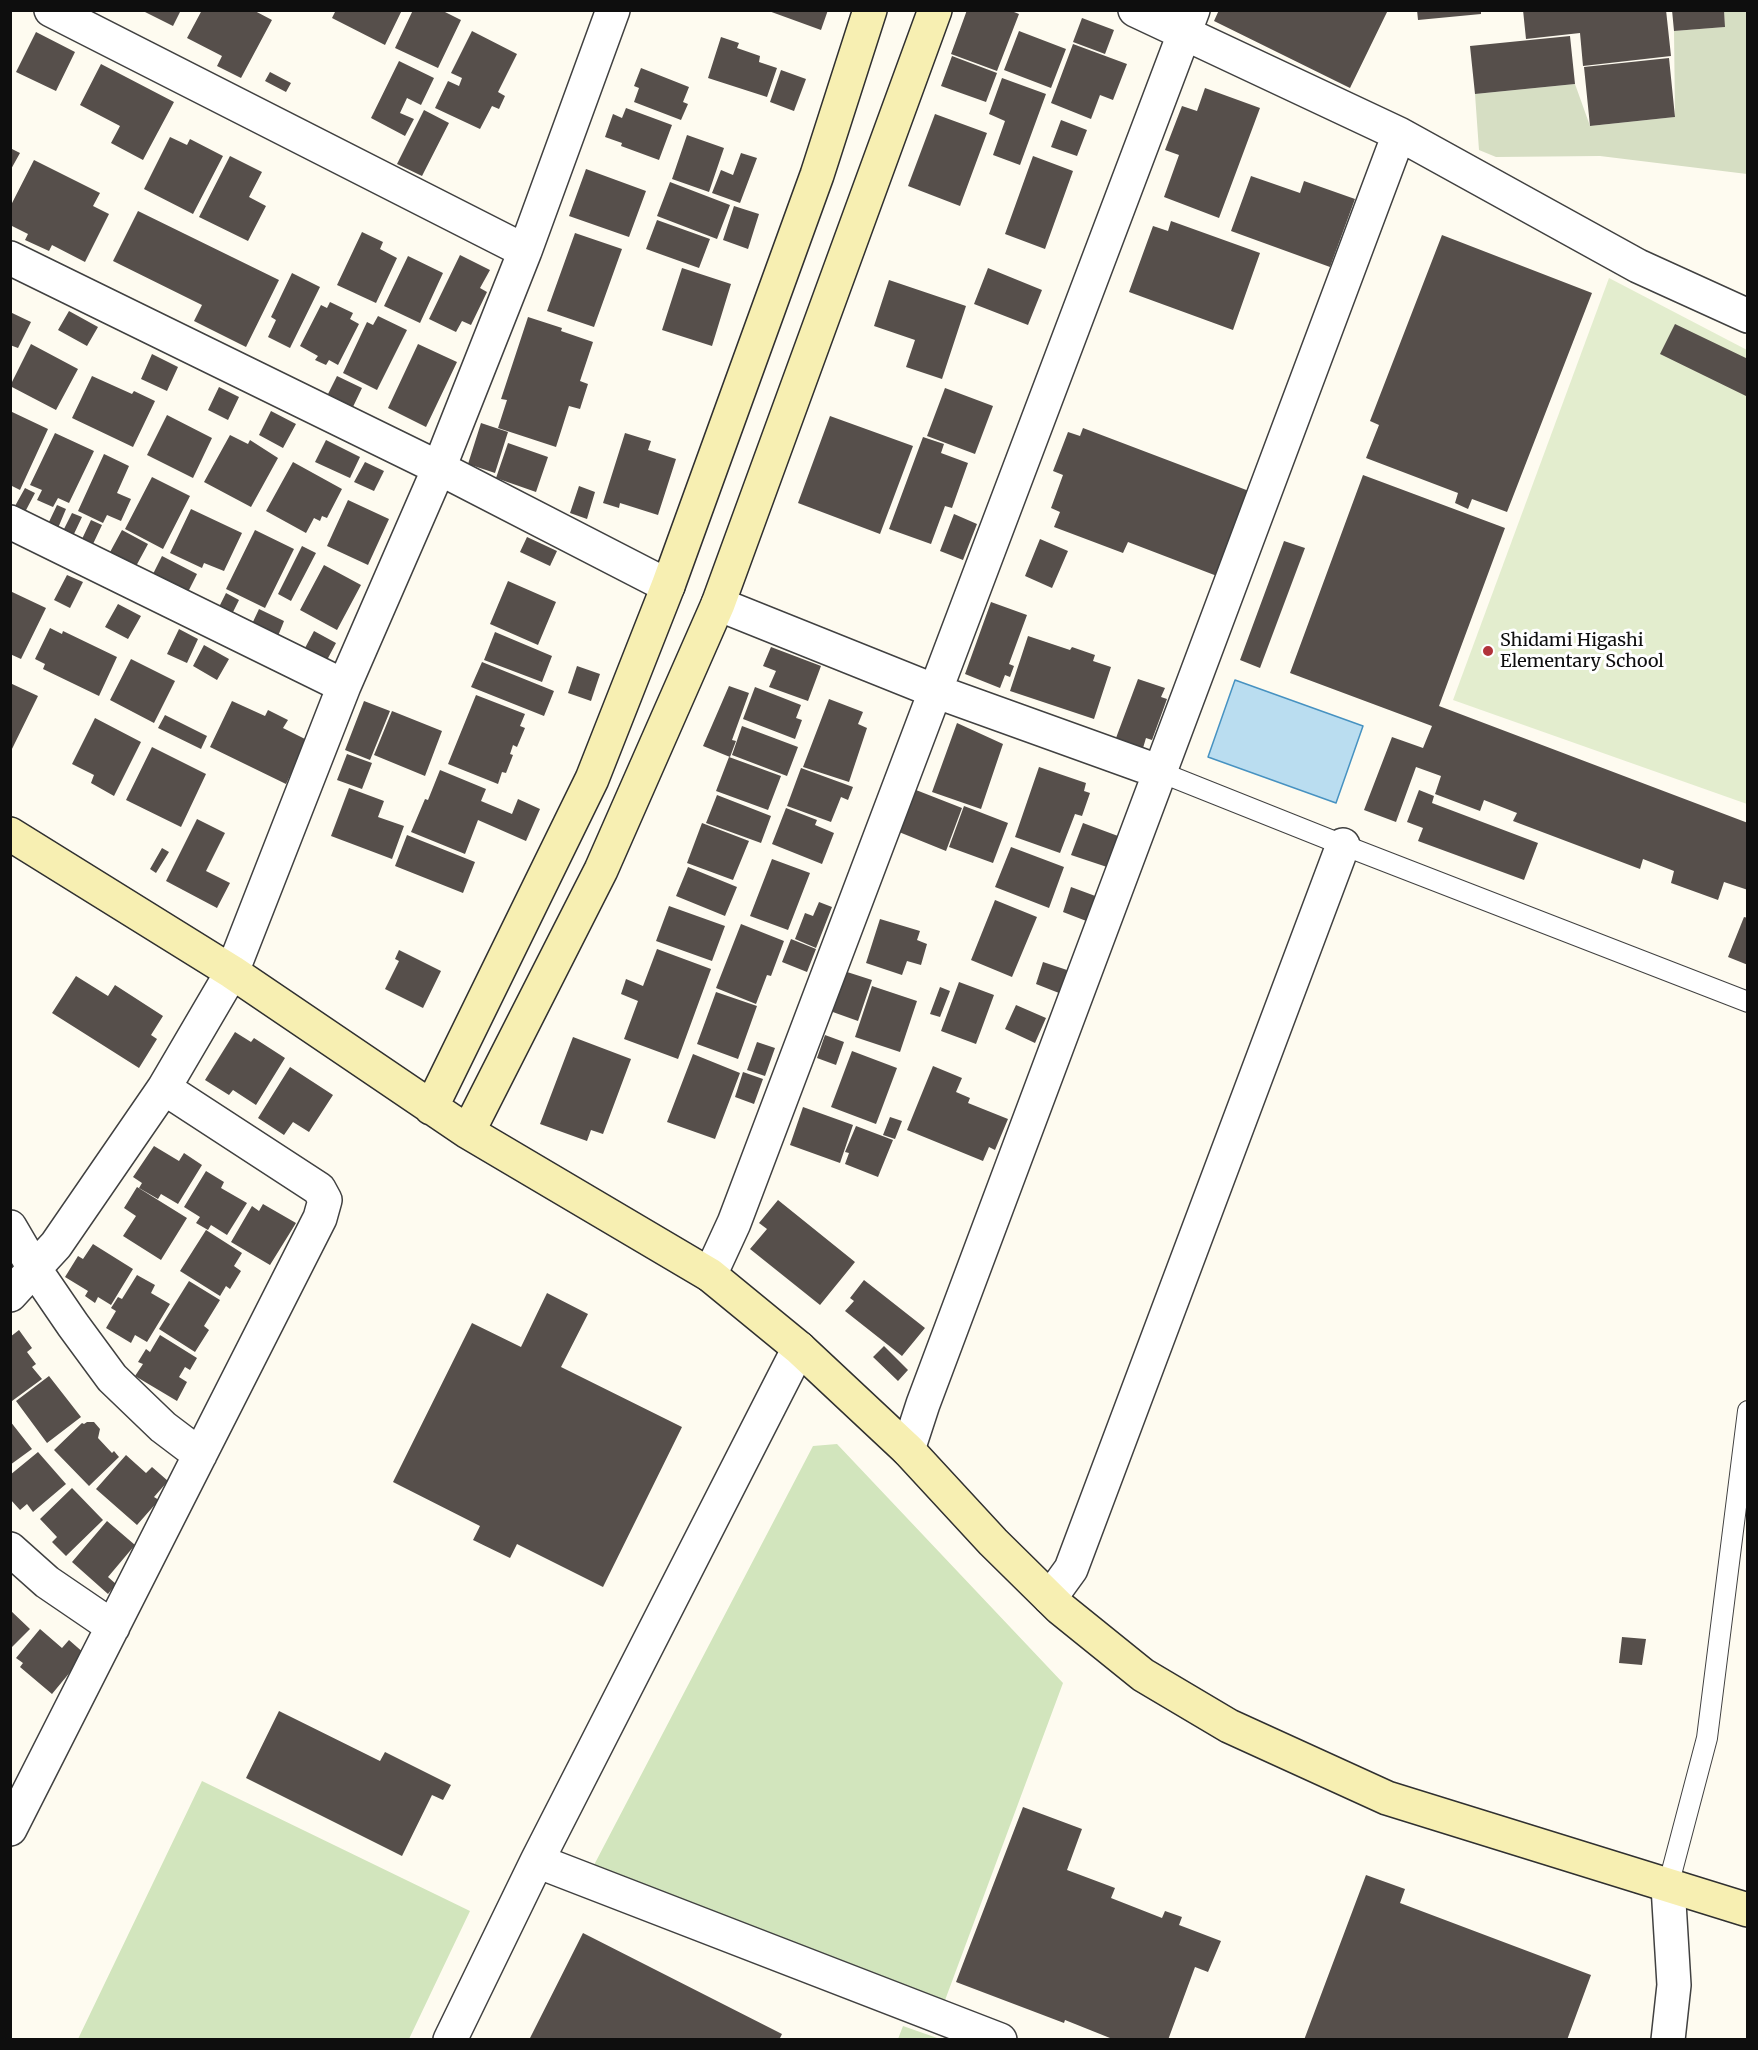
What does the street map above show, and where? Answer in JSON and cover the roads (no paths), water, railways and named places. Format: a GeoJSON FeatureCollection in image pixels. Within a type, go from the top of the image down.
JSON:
{"type":"FeatureCollection","features":[{"type":"Feature","properties":{"kind":"street"},"geometry":{"type":"LineString","coordinates":[[51,10],[525,251]]}},
{"type":"Feature","properties":{"kind":"street"},"geometry":{"type":"LineString","coordinates":[[431,1108],[592,779],[668,586],[817,175],[870,10]]}},
{"type":"Feature","properties":{"kind":"street"},"geometry":{"type":"LineString","coordinates":[[468,1132],[601,870],[718,604],[935,10]]}},
{"type":"Feature","properties":{"kind":"street"},"geometry":{"type":"LineString","coordinates":[[1135,10],[1188,22],[1399,134],[1638,266],[1748,316]]}},
{"type":"Feature","properties":{"kind":"street"},"geometry":{"type":"LineString","coordinates":[[10,1295],[56,1245],[164,1088],[232,972],[344,686],[439,468],[525,251],[606,13]]}},
{"type":"Feature","properties":{"kind":"street"},"geometry":{"type":"LineString","coordinates":[[710,1275],[734,1223],[1188,22]]}},
{"type":"Feature","properties":{"kind":"street"},"geometry":{"type":"LineString","coordinates":[[908,1450],[923,1404],[1399,134]]}},
{"type":"Feature","properties":{"kind":"street"},"geometry":{"type":"LineString","coordinates":[[10,258],[439,468],[668,586]]}},
{"type":"Feature","properties":{"kind":"street"},"geometry":{"type":"LineString","coordinates":[[10,522],[344,686]]}},
{"type":"Feature","properties":{"kind":"street"},"geometry":{"type":"LineString","coordinates":[[718,604],[934,690],[1160,772]]}},
{"type":"Feature","properties":{"kind":"street"},"geometry":{"type":"LineString","coordinates":[[10,834],[232,972],[468,1132],[710,1275],[799,1348],[908,1450],[993,1542],[1059,1608],[1143,1675],[1229,1726],[1387,1798],[1748,1910]]}},
{"type":"Feature","properties":{"kind":"street"},"geometry":{"type":"LineString","coordinates":[[1050,1598],[1071,1569],[1343,845]]}},
{"type":"Feature","properties":{"kind":"street"},"geometry":{"type":"LineString","coordinates":[[10,1829],[18,1791],[113,1627],[320,1218],[325,1200],[319,1189],[164,1088]]}},
{"type":"Feature","properties":{"kind":"street"},"geometry":{"type":"LineString","coordinates":[[10,1227],[33,1268],[112,1378],[163,1427],[200,1455]]}},
{"type":"Feature","properties":{"kind":"street"},"geometry":{"type":"LineString","coordinates":[[450,2040],[537,1861],[799,1348]]}},
{"type":"Feature","properties":{"kind":"street"},"geometry":{"type":"LineString","coordinates":[[10,1549],[47,1582],[113,1627]]}},
{"type":"Feature","properties":{"kind":"street"},"geometry":{"type":"LineString","coordinates":[[537,1861],[1000,2040]]}},
{"type":"Feature","properties":{"kind":"street"},"geometry":{"type":"LineString","coordinates":[[1668,1886],[1674,1985],[1668,2040]]}},
{"type":"Feature","properties":{"kind":"lane"},"geometry":{"type":"LineString","coordinates":[[1160,772],[1748,1002]]}},
{"type":"Feature","properties":{"kind":"lane"},"geometry":{"type":"LineString","coordinates":[[1668,1886],[1707,1738],[1748,1411]]}},
{"type":"Feature","properties":{"kind":"water"},"geometry":{"type":"Polygon","coordinates":[[[1235,680],[1363,726],[1336,803],[1208,757],[1235,680]]]}},
{"type":"Feature","properties":{"kind":"place","name":"Shidami Higashi Elementary School"},"geometry":{"type":"Point","coordinates":[1488,651]}}]}
